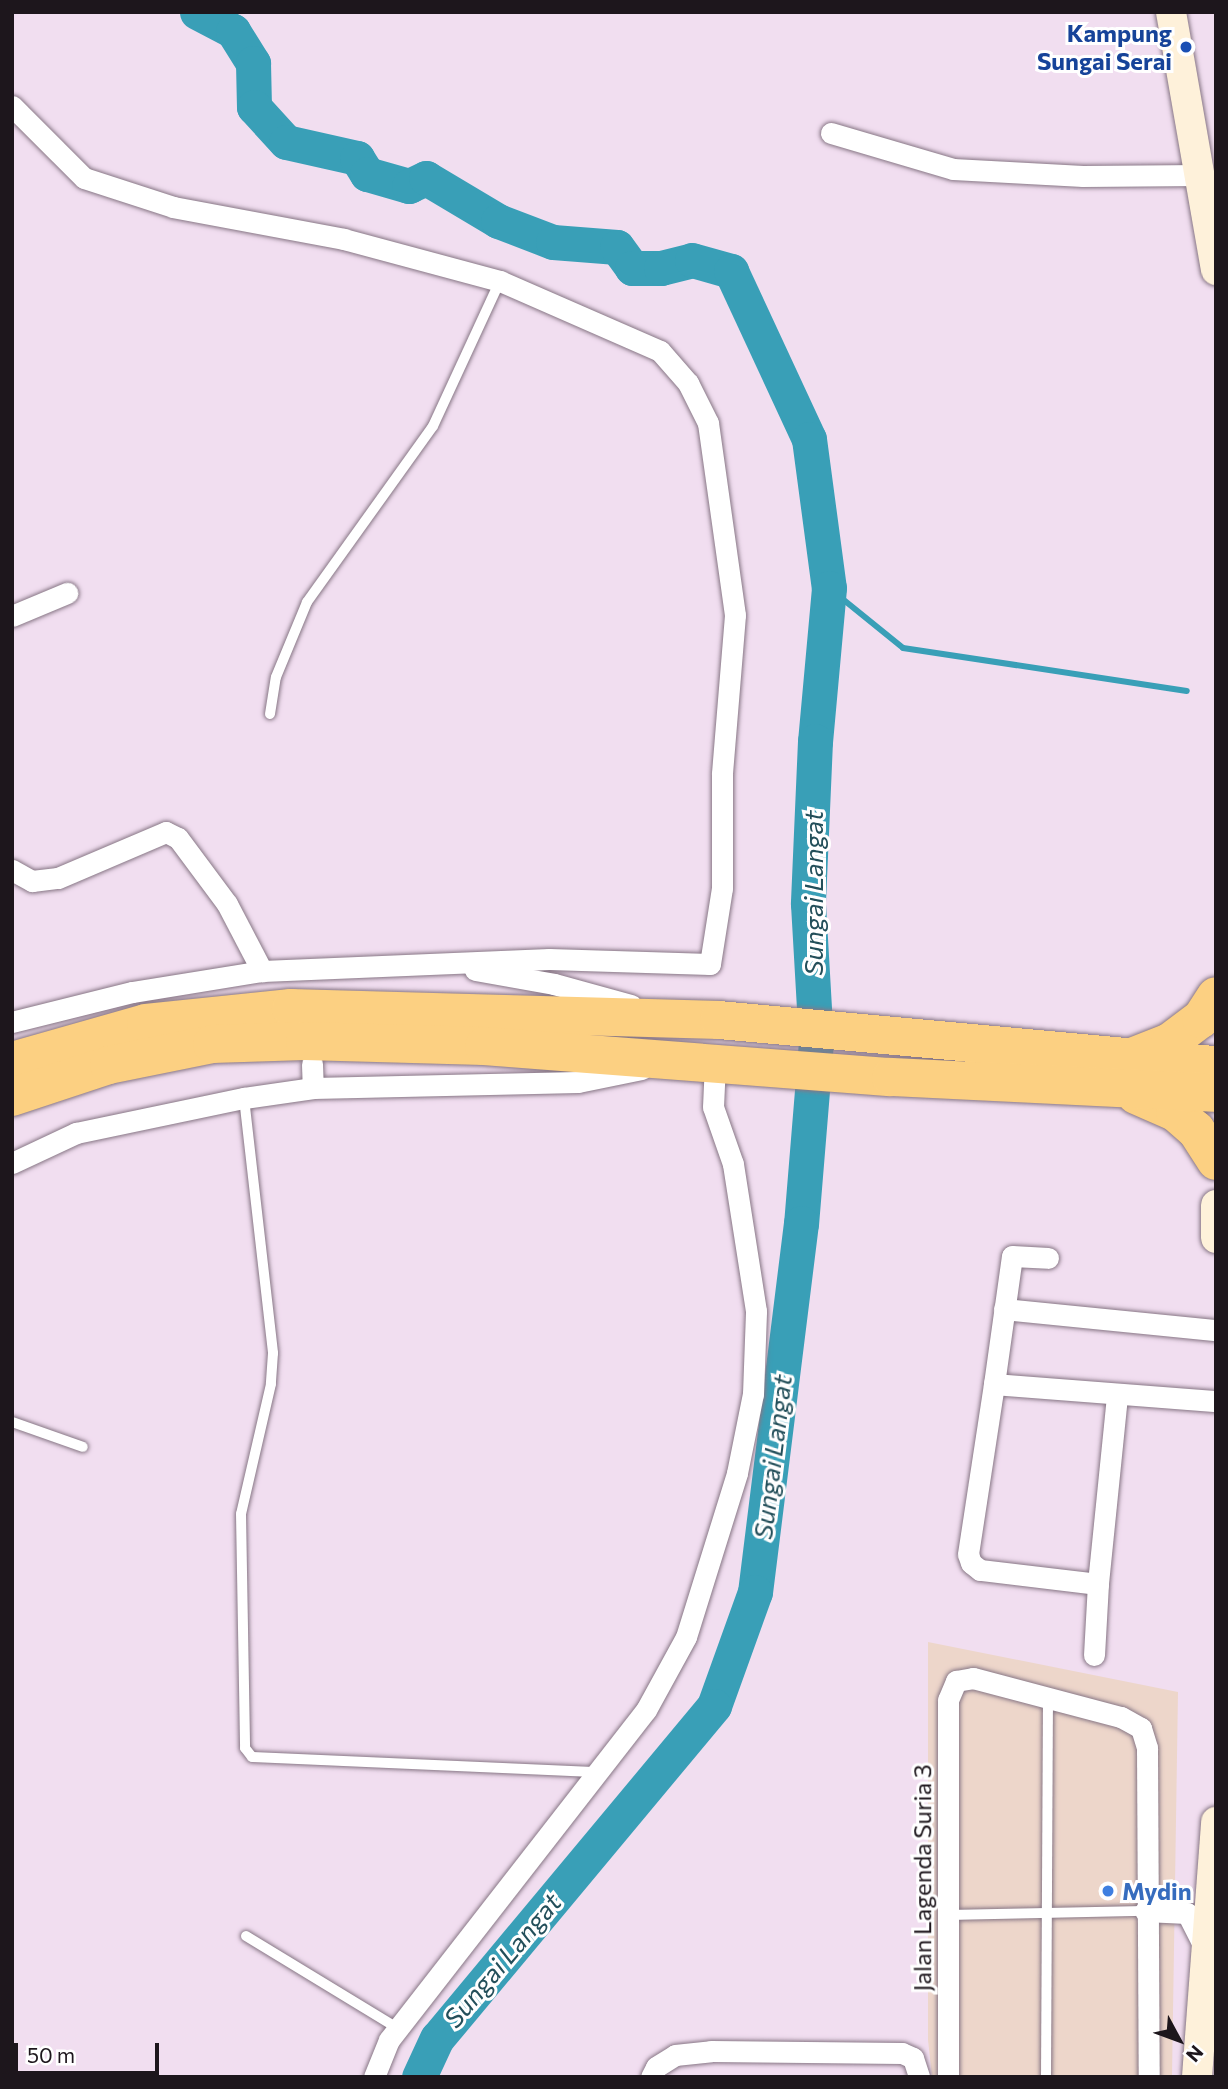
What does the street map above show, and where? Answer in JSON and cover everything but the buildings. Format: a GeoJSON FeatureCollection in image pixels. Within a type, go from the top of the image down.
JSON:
{"type":"FeatureCollection","features":[{"type":"Feature","properties":{"kind":"highway"},"geometry":{"type":"LineString","coordinates":[[1129,1074],[1201,1019],[1216,996]]}},
{"type":"Feature","properties":{"kind":"highway"},"geometry":{"type":"LineString","coordinates":[[12,1061],[146,1023],[291,1008],[679,1018],[897,1034],[1129,1074],[1216,1093]]}},
{"type":"Feature","properties":{"kind":"highway"},"geometry":{"type":"LineString","coordinates":[[12,1097],[109,1066],[212,1044],[304,1041],[470,1046],[891,1077],[1129,1074],[1216,1065]]}},
{"type":"Feature","properties":{"kind":"highway"},"geometry":{"type":"LineString","coordinates":[[1129,1074],[1196,1130],[1216,1161]]}},
{"type":"Feature","properties":{"kind":"main road"},"geometry":{"type":"LineString","coordinates":[[1171,12],[1207,184],[1216,270]]}},
{"type":"Feature","properties":{"kind":"main road"},"geometry":{"type":"LineString","coordinates":[[1216,1205],[1216,1238]]}},
{"type":"Feature","properties":{"kind":"main road"},"geometry":{"type":"LineString","coordinates":[[1197,2077],[1216,1822]]}},
{"type":"Feature","properties":{"kind":"street"},"geometry":{"type":"LineString","coordinates":[[12,106],[84,178],[173,207],[344,239],[500,281],[660,351],[688,383],[708,423],[735,615],[722,774],[722,888],[710,964],[549,959],[309,967],[262,971],[132,992],[12,1022]]}},
{"type":"Feature","properties":{"kind":"street"},"geometry":{"type":"LineString","coordinates":[[831,133],[902,157],[965,171],[1207,184]]}},
{"type":"Feature","properties":{"kind":"street"},"geometry":{"type":"LineString","coordinates":[[12,616],[67,593]]}},
{"type":"Feature","properties":{"kind":"street"},"geometry":{"type":"LineString","coordinates":[[12,870],[32,881],[58,878],[166,832],[178,838],[227,904],[262,971]]}},
{"type":"Feature","properties":{"kind":"street"},"geometry":{"type":"LineString","coordinates":[[431,963],[554,984],[679,1018]]}},
{"type":"Feature","properties":{"kind":"street"},"geometry":{"type":"LineString","coordinates":[[309,967],[309,990]]}},
{"type":"Feature","properties":{"kind":"street"},"geometry":{"type":"LineString","coordinates":[[12,1163],[76,1133],[244,1098],[313,1088],[578,1082],[713,1063],[713,1107],[733,1164],[756,1311],[753,1394],[737,1473],[686,1637],[646,1710],[602,1772],[399,2029],[374,2077]]}},
{"type":"Feature","properties":{"kind":"street"},"geometry":{"type":"LineString","coordinates":[[312,1064],[313,1088]]}},
{"type":"Feature","properties":{"kind":"street"},"geometry":{"type":"LineString","coordinates":[[1048,1258],[1012,1256],[968,1554],[971,1563],[979,1570],[1098,1584]]}},
{"type":"Feature","properties":{"kind":"street"},"geometry":{"type":"LineString","coordinates":[[1004,1309],[1216,1330]]}},
{"type":"Feature","properties":{"kind":"street"},"geometry":{"type":"LineString","coordinates":[[994,1384],[1117,1396],[1216,1401]]}},
{"type":"Feature","properties":{"kind":"street"},"geometry":{"type":"LineString","coordinates":[[1094,1655],[1098,1584],[1117,1396]]}},
{"type":"Feature","properties":{"kind":"street","name":"Jalan Lagenda Suria 3"},"geometry":{"type":"LineString","coordinates":[[948,2077],[948,1700],[956,1681],[973,1678],[1048,1698]]}},
{"type":"Feature","properties":{"kind":"street"},"geometry":{"type":"LineString","coordinates":[[1048,1698],[1121,1717],[1141,1728],[1147,1748],[1145,1911],[1149,2077]]}},
{"type":"Feature","properties":{"kind":"street"},"geometry":{"type":"LineString","coordinates":[[1145,1911],[1187,1913],[1206,1953]]}},
{"type":"Feature","properties":{"kind":"street"},"geometry":{"type":"LineString","coordinates":[[654,2072],[675,2055],[711,2051],[902,2053],[916,2067]]}},
{"type":"Feature","properties":{"kind":"lane"},"geometry":{"type":"LineString","coordinates":[[270,714],[276,677],[307,602],[433,426],[500,281]]}},
{"type":"Feature","properties":{"kind":"lane"},"geometry":{"type":"LineString","coordinates":[[244,1098],[273,1353],[271,1384],[241,1514],[245,1748],[252,1757],[602,1772]]}},
{"type":"Feature","properties":{"kind":"lane"},"geometry":{"type":"LineString","coordinates":[[12,1422],[83,1447]]}},
{"type":"Feature","properties":{"kind":"lane"},"geometry":{"type":"LineString","coordinates":[[1046,2077],[1048,1698]]}},
{"type":"Feature","properties":{"kind":"lane"},"geometry":{"type":"LineString","coordinates":[[948,1915],[1145,1911]]}},
{"type":"Feature","properties":{"kind":"lane"},"geometry":{"type":"LineString","coordinates":[[246,1936],[399,2029]]}},
{"type":"Feature","properties":{"kind":"shaded area"},"geometry":{"type":"Polygon","coordinates":[[[928,1642],[1178,1692],[1172,2077],[932,2077],[928,2040],[928,1642]]]}},
{"type":"Feature","properties":{"kind":"waterway","name":"Sungai Langat"},"geometry":{"type":"LineString","coordinates":[[197,12],[233,31],[253,63],[254,107],[286,142],[357,158],[367,174],[409,186],[426,178],[498,221],[553,242],[617,247],[632,268],[661,268],[692,260],[731,271],[809,439],[829,588],[815,741],[808,904],[816,1042],[801,1223],[755,1592],[714,1706],[437,2038],[419,2077]]}},
{"type":"Feature","properties":{"kind":"waterway"},"geometry":{"type":"LineString","coordinates":[[829,588],[903,648],[1187,691]]}},
{"type":"Feature","properties":{"kind":"place","name":"Kampung Sungai Serai"},"geometry":{"type":"Point","coordinates":[1186,47]}},
{"type":"Feature","properties":{"kind":"place","name":"Mydin"},"geometry":{"type":"Point","coordinates":[1108,1891]}}]}
